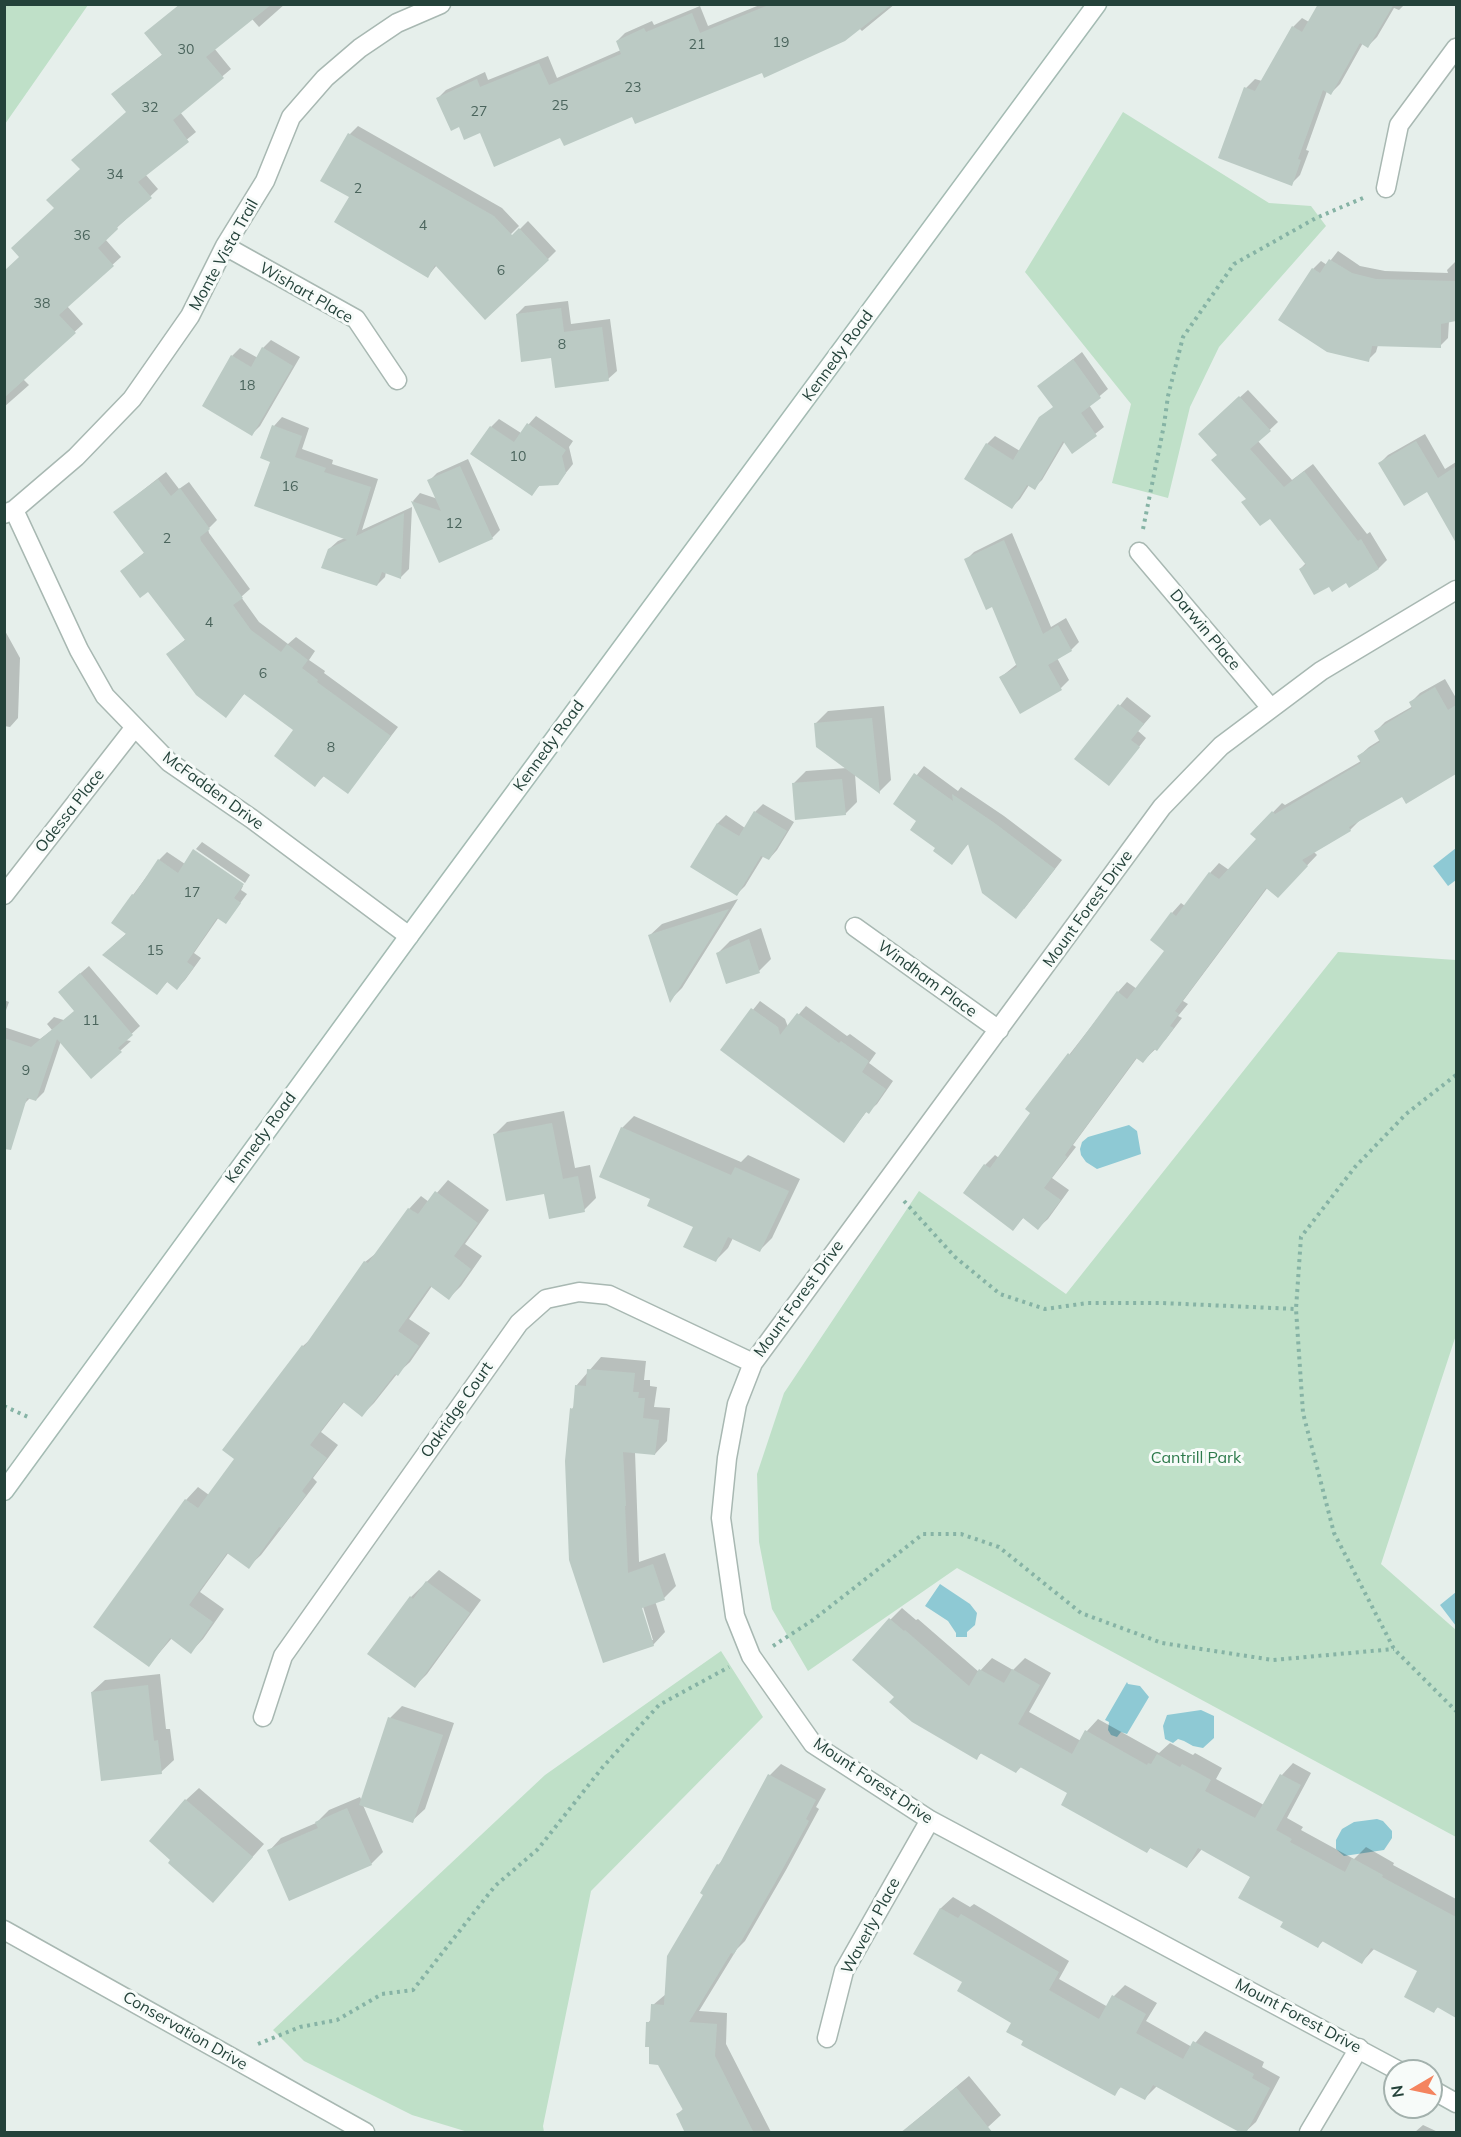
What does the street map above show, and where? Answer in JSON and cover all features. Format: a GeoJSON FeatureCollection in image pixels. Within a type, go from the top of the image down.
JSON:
{"type":"FeatureCollection","features":[{"type":"Feature","properties":{"kind":"street","name":"Monte Vista Trail"},"geometry":{"type":"LineString","coordinates":[[9,512],[76,457],[132,399],[190,316],[225,246],[265,181],[291,117],[325,78],[360,48],[397,23],[441,4]]}},
{"type":"Feature","properties":{"kind":"street","name":"Kennedy Road"},"geometry":{"type":"LineString","coordinates":[[4,1491],[409,936],[1097,4]]}},
{"type":"Feature","properties":{"kind":"street"},"geometry":{"type":"LineString","coordinates":[[1386,188],[1399,125],[1456,48]]}},
{"type":"Feature","properties":{"kind":"street","name":"Wishart Place"},"geometry":{"type":"LineString","coordinates":[[225,246],[356,319],[397,380]]}},
{"type":"Feature","properties":{"kind":"street","name":"McFadden Drive"},"geometry":{"type":"LineString","coordinates":[[9,512],[105,696],[170,762],[252,819],[409,936]]}},
{"type":"Feature","properties":{"kind":"street","name":"Darwin Place"},"geometry":{"type":"LineString","coordinates":[[1138,552],[1271,708]]}},
{"type":"Feature","properties":{"kind":"street","name":"Mount Forest Drive"},"geometry":{"type":"LineString","coordinates":[[1383,2062],[930,1820],[813,1744],[751,1656],[735,1616],[721,1518],[727,1458],[737,1404],[753,1363],[1162,807],[1221,746],[1321,671],[1456,590]]}},
{"type":"Feature","properties":{"kind":"street","name":"Odessa Place"},"geometry":{"type":"LineString","coordinates":[[4,895],[135,727]]}},
{"type":"Feature","properties":{"kind":"street","name":"Windham Place"},"geometry":{"type":"LineString","coordinates":[[855,927],[999,1030]]}},
{"type":"Feature","properties":{"kind":"street","name":"Oakridge Court"},"geometry":{"type":"LineString","coordinates":[[263,1717],[283,1656],[519,1323],[546,1299],[579,1293],[609,1295],[753,1363]]}},
{"type":"Feature","properties":{"kind":"street","name":"Waverly Place"},"geometry":{"type":"LineString","coordinates":[[827,2038],[844,1971],[930,1820]]}},
{"type":"Feature","properties":{"kind":"street","name":"Conservation Drive"},"geometry":{"type":"LineString","coordinates":[[4,1930],[365,2133]]}},
{"type":"Feature","properties":{"kind":"street"},"geometry":{"type":"LineString","coordinates":[[1309,2133],[1359,2048]]}},
{"type":"Feature","properties":{"kind":"path"},"geometry":{"type":"LineString","coordinates":[[1138,552],[1168,396],[1183,337],[1234,264],[1316,218],[1386,188]]}},
{"type":"Feature","properties":{"kind":"path"},"geometry":{"type":"LineString","coordinates":[[1456,1075],[1406,1114],[1362,1159],[1301,1237],[1296,1309],[1303,1413],[1334,1533],[1394,1649],[1456,1711]]}},
{"type":"Feature","properties":{"kind":"path"},"geometry":{"type":"LineString","coordinates":[[885,1181],[955,1257],[1000,1294],[1045,1309],[1088,1303],[1152,1303],[1296,1309]]}},
{"type":"Feature","properties":{"kind":"path"},"geometry":{"type":"LineString","coordinates":[[772,1646],[813,1620],[923,1534],[961,1534],[999,1547],[1081,1613],[1162,1643],[1273,1660],[1394,1649]]}},
{"type":"Feature","properties":{"kind":"path"},"geometry":{"type":"LineString","coordinates":[[226,2055],[300,2027],[337,2020],[382,1994],[413,1990],[495,1886],[538,1849],[602,1768],[659,1705],[737,1663]]}},
{"type":"Feature","properties":{"kind":"green space"},"geometry":{"type":"Polygon","coordinates":[[[4,5],[88,5],[5,124],[4,5]]]}},
{"type":"Feature","properties":{"kind":"green space"},"geometry":{"type":"Polygon","coordinates":[[[1123,112],[1269,203],[1311,206],[1326,226],[1219,347],[1190,407],[1168,498],[1112,483],[1131,404],[1025,272],[1123,112]]]}},
{"type":"Feature","properties":{"kind":"green space","name":"Cantrill Park"},"geometry":{"type":"Polygon","coordinates":[[[1338,952],[1456,960],[1456,1335],[1381,1564],[1456,1630],[1456,1837],[957,1568],[808,1671],[772,1609],[759,1542],[757,1474],[784,1393],[919,1191],[1066,1294],[1338,952]]]}},
{"type":"Feature","properties":{"kind":"green space"},"geometry":{"type":"Polygon","coordinates":[[[721,1651],[763,1717],[591,1891],[543,2126],[544,2132],[468,2132],[412,2115],[304,2061],[273,2030],[545,1775],[721,1651]]]}},
{"type":"Feature","properties":{"kind":"water"},"geometry":{"type":"Polygon","coordinates":[[[1456,848],[1456,880],[1448,886],[1433,866],[1456,848]]]}},
{"type":"Feature","properties":{"kind":"water"},"geometry":{"type":"Polygon","coordinates":[[[1129,1125],[1137,1131],[1141,1154],[1097,1169],[1086,1162],[1081,1155],[1082,1142],[1088,1137],[1129,1125]]]}},
{"type":"Feature","properties":{"kind":"water"},"geometry":{"type":"Polygon","coordinates":[[[940,1584],[970,1604],[977,1613],[975,1625],[967,1632],[967,1637],[956,1637],[948,1621],[925,1606],[940,1584]]]}},
{"type":"Feature","properties":{"kind":"water"},"geometry":{"type":"Polygon","coordinates":[[[1456,1592],[1456,1626],[1440,1605],[1456,1592]]]}},
{"type":"Feature","properties":{"kind":"water"},"geometry":{"type":"Polygon","coordinates":[[[1127,1682],[1140,1686],[1149,1697],[1127,1734],[1121,1732],[1117,1737],[1111,1735],[1108,1730],[1109,1722],[1105,1720],[1127,1682]]]}},
{"type":"Feature","properties":{"kind":"water"},"geometry":{"type":"Polygon","coordinates":[[[1201,1710],[1214,1716],[1214,1738],[1203,1748],[1178,1739],[1173,1743],[1165,1739],[1163,1726],[1167,1715],[1201,1710]]]}},
{"type":"Feature","properties":{"kind":"water"},"geometry":{"type":"Polygon","coordinates":[[[1377,1819],[1383,1821],[1392,1831],[1392,1838],[1384,1850],[1344,1856],[1336,1849],[1336,1840],[1342,1829],[1354,1822],[1377,1819]]]}},
{"type":"Feature","properties":{"kind":"building"},"geometry":{"type":"Polygon","coordinates":[[[180,4],[272,4],[206,57],[224,78],[173,120],[189,142],[138,182],[152,198],[117,227],[118,229],[98,248],[114,266],[59,315],[76,333],[4,398],[4,271],[19,257],[11,248],[54,208],[46,200],[80,169],[71,160],[126,112],[111,94],[162,55],[144,33],[180,4]]]}},
{"type":"Feature","properties":{"kind":"building"},"geometry":{"type":"Polygon","coordinates":[[[771,4],[892,4],[845,41],[764,78],[762,73],[635,124],[632,117],[564,146],[560,138],[494,167],[480,133],[464,140],[459,127],[451,131],[436,98],[477,79],[480,87],[539,63],[549,85],[621,54],[616,41],[644,28],[646,32],[692,13],[700,33],[771,4]]]}},
{"type":"Feature","properties":{"kind":"building"},"geometry":{"type":"Polygon","coordinates":[[[1318,4],[1394,4],[1368,48],[1360,43],[1331,95],[1323,90],[1298,159],[1301,160],[1292,186],[1218,158],[1244,87],[1255,91],[1292,26],[1302,32],[1318,4]]]}},
{"type":"Feature","properties":{"kind":"building"},"geometry":{"type":"Polygon","coordinates":[[[348,133],[494,216],[512,235],[519,228],[549,260],[485,320],[435,265],[428,278],[334,222],[349,197],[320,181],[348,133]]]}},
{"type":"Feature","properties":{"kind":"building"},"geometry":{"type":"Polygon","coordinates":[[[1329,259],[1352,273],[1376,279],[1456,281],[1456,321],[1441,324],[1441,348],[1372,346],[1369,362],[1327,352],[1278,320],[1312,268],[1320,273],[1329,259]]]}},
{"type":"Feature","properties":{"kind":"building"},"geometry":{"type":"Polygon","coordinates":[[[561,308],[564,332],[602,327],[609,381],[555,388],[551,358],[521,362],[516,314],[561,308]]]}},
{"type":"Feature","properties":{"kind":"building"},"geometry":{"type":"Polygon","coordinates":[[[262,347],[293,366],[252,436],[202,406],[231,355],[251,367],[262,347]]]}},
{"type":"Feature","properties":{"kind":"building"},"geometry":{"type":"Polygon","coordinates":[[[1073,359],[1101,398],[1081,413],[1097,436],[1072,454],[1063,441],[1035,490],[1027,485],[1012,509],[964,479],[986,443],[1013,460],[1039,417],[1053,407],[1037,386],[1073,359]]]}},
{"type":"Feature","properties":{"kind":"building"},"geometry":{"type":"Polygon","coordinates":[[[1239,396],[1271,431],[1250,449],[1284,487],[1304,471],[1358,541],[1361,539],[1379,569],[1349,588],[1346,583],[1332,592],[1329,587],[1314,595],[1299,569],[1306,565],[1270,519],[1260,526],[1241,502],[1246,499],[1211,460],[1217,455],[1198,434],[1239,396]]]}},
{"type":"Feature","properties":{"kind":"building"},"geometry":{"type":"Polygon","coordinates":[[[527,423],[566,450],[562,456],[566,473],[558,485],[539,486],[532,496],[470,454],[490,426],[514,442],[527,423]]]}},
{"type":"Feature","properties":{"kind":"building"},"geometry":{"type":"Polygon","coordinates":[[[272,425],[302,436],[295,457],[326,468],[324,472],[371,487],[356,536],[404,513],[401,579],[382,572],[377,586],[321,568],[328,549],[347,540],[254,506],[270,462],[260,458],[272,425]]]}},
{"type":"Feature","properties":{"kind":"building"},"geometry":{"type":"Polygon","coordinates":[[[1416,441],[1438,478],[1456,466],[1456,543],[1427,492],[1404,506],[1378,463],[1416,441]]]}},
{"type":"Feature","properties":{"kind":"building"},"geometry":{"type":"Polygon","coordinates":[[[460,466],[493,539],[439,563],[411,501],[441,511],[427,480],[460,466]]]}},
{"type":"Feature","properties":{"kind":"building"},"geometry":{"type":"Polygon","coordinates":[[[158,479],[171,496],[180,488],[210,529],[200,537],[201,541],[243,598],[233,605],[251,630],[281,652],[287,644],[308,660],[302,668],[318,680],[317,682],[391,736],[348,794],[323,776],[315,787],[274,756],[293,730],[244,694],[226,718],[196,695],[166,654],[185,640],[148,592],[140,598],[120,571],[144,553],[113,512],[158,479]]]}},
{"type":"Feature","properties":{"kind":"building"},"geometry":{"type":"Polygon","coordinates":[[[1004,540],[1043,634],[1058,625],[1072,651],[1048,665],[1062,690],[1020,714],[999,677],[1017,667],[992,607],[986,610],[964,559],[1004,540]]]}},
{"type":"Feature","properties":{"kind":"building"},"geometry":{"type":"Polygon","coordinates":[[[1435,687],[1448,710],[1456,705],[1456,774],[1406,804],[1402,797],[1349,827],[1351,831],[1302,860],[1308,866],[1278,898],[1266,888],[1175,1011],[1179,1014],[1170,1026],[1174,1028],[1157,1051],[1154,1049],[1143,1063],[1136,1058],[1065,1155],[1067,1157],[1044,1188],[1061,1200],[1038,1230],[1023,1218],[1013,1231],[963,1193],[984,1164],[990,1168],[1030,1113],[1025,1109],[1068,1053],[1070,1055],[1117,991],[1127,999],[1164,951],[1150,940],[1171,912],[1176,916],[1209,872],[1219,879],[1256,839],[1250,834],[1272,811],[1275,814],[1361,763],[1357,756],[1380,742],[1374,731],[1412,708],[1409,702],[1435,687]]]}},
{"type":"Feature","properties":{"kind":"building"},"geometry":{"type":"Polygon","coordinates":[[[1118,704],[1144,724],[1131,740],[1140,747],[1109,786],[1074,759],[1118,704]]]}},
{"type":"Feature","properties":{"kind":"building"},"geometry":{"type":"Polygon","coordinates":[[[872,718],[880,794],[816,747],[814,723],[872,718]]]}},
{"type":"Feature","properties":{"kind":"building"},"geometry":{"type":"Polygon","coordinates":[[[914,773],[953,801],[952,794],[1055,869],[1016,919],[982,893],[968,844],[952,865],[933,851],[935,848],[910,830],[916,821],[893,804],[914,773]]]}},
{"type":"Feature","properties":{"kind":"building"},"geometry":{"type":"Polygon","coordinates":[[[842,779],[846,815],[795,820],[792,783],[842,779]]]}},
{"type":"Feature","properties":{"kind":"building"},"geometry":{"type":"Polygon","coordinates":[[[754,811],[787,831],[769,860],[761,856],[737,896],[690,867],[717,823],[739,836],[754,811]]]}},
{"type":"Feature","properties":{"kind":"building"},"geometry":{"type":"Polygon","coordinates":[[[193,849],[244,884],[234,898],[241,903],[226,924],[217,918],[187,962],[194,967],[177,990],[167,982],[157,995],[102,955],[126,934],[111,923],[132,894],[134,895],[158,859],[178,873],[193,849]]]}},
{"type":"Feature","properties":{"kind":"building"},"geometry":{"type":"Polygon","coordinates":[[[729,909],[670,1003],[648,935],[729,909]]]}},
{"type":"Feature","properties":{"kind":"building"},"geometry":{"type":"Polygon","coordinates":[[[749,939],[760,973],[726,984],[716,953],[749,939]]]}},
{"type":"Feature","properties":{"kind":"building"},"geometry":{"type":"Polygon","coordinates":[[[80,973],[133,1035],[118,1048],[122,1052],[91,1079],[57,1039],[36,1101],[27,1098],[11,1150],[4,1149],[4,1038],[31,1047],[74,1011],[58,992],[80,973]]]}},
{"type":"Feature","properties":{"kind":"building"},"geometry":{"type":"Polygon","coordinates":[[[751,1008],[778,1027],[780,1035],[797,1013],[869,1061],[862,1072],[886,1089],[869,1114],[866,1112],[844,1143],[720,1050],[751,1008]]]}},
{"type":"Feature","properties":{"kind":"building"},"geometry":{"type":"Polygon","coordinates":[[[552,1123],[563,1179],[578,1176],[585,1212],[549,1219],[544,1194],[506,1201],[493,1134],[552,1123]]]}},
{"type":"Feature","properties":{"kind":"building"},"geometry":{"type":"Polygon","coordinates":[[[621,1127],[731,1175],[735,1167],[789,1191],[760,1252],[728,1237],[716,1262],[683,1247],[693,1227],[647,1206],[650,1199],[599,1177],[621,1127]]]}},
{"type":"Feature","properties":{"kind":"building"},"geometry":{"type":"Polygon","coordinates":[[[435,1191],[478,1223],[454,1256],[471,1269],[449,1300],[430,1286],[398,1331],[419,1346],[398,1376],[395,1374],[362,1417],[343,1402],[310,1445],[327,1458],[302,1491],[306,1495],[281,1528],[279,1527],[249,1569],[227,1553],[189,1605],[213,1622],[191,1654],[170,1638],[149,1667],[93,1627],[185,1499],[198,1508],[234,1459],[222,1450],[302,1345],[304,1347],[364,1261],[368,1263],[408,1208],[418,1214],[435,1191]]]}},
{"type":"Feature","properties":{"kind":"building"},"geometry":{"type":"Polygon","coordinates":[[[587,1369],[635,1373],[633,1392],[639,1392],[638,1398],[645,1398],[643,1418],[659,1420],[655,1455],[623,1452],[628,1573],[653,1564],[665,1600],[642,1608],[654,1646],[603,1663],[569,1560],[565,1461],[570,1408],[573,1409],[575,1385],[586,1386],[587,1369]]]}},
{"type":"Feature","properties":{"kind":"building"},"geometry":{"type":"Polygon","coordinates":[[[426,1581],[470,1613],[415,1688],[367,1654],[410,1596],[413,1599],[426,1581]]]}},
{"type":"Feature","properties":{"kind":"building"},"geometry":{"type":"Polygon","coordinates":[[[889,1618],[969,1686],[979,1669],[1004,1683],[1012,1669],[1040,1685],[1018,1724],[1072,1754],[1085,1730],[1147,1765],[1151,1764],[1157,1754],[1180,1767],[1182,1764],[1211,1780],[1205,1791],[1255,1818],[1280,1774],[1301,1785],[1276,1830],[1292,1839],[1290,1842],[1345,1872],[1352,1858],[1456,1917],[1456,2018],[1437,2007],[1434,2013],[1404,1997],[1417,1971],[1371,1948],[1362,1964],[1322,1941],[1318,1948],[1280,1927],[1283,1922],[1238,1898],[1250,1877],[1198,1848],[1187,1868],[1150,1848],[1147,1853],[1061,1805],[1067,1793],[1020,1767],[1016,1773],[980,1753],[977,1760],[912,1722],[889,1702],[894,1697],[852,1660],[889,1618]]]}},
{"type":"Feature","properties":{"kind":"building"},"geometry":{"type":"Polygon","coordinates":[[[148,1685],[154,1741],[158,1740],[162,1774],[101,1781],[91,1692],[148,1685]]]}},
{"type":"Feature","properties":{"kind":"building"},"geometry":{"type":"Polygon","coordinates":[[[388,1717],[443,1735],[413,1823],[359,1805],[388,1717]]]}},
{"type":"Feature","properties":{"kind":"building"},"geometry":{"type":"Polygon","coordinates":[[[768,1774],[816,1800],[806,1819],[809,1821],[775,1883],[734,1954],[731,1953],[689,2022],[717,2024],[715,2056],[754,2133],[685,2133],[676,2114],[683,2110],[658,2065],[649,2064],[649,2047],[645,2047],[646,2022],[650,2022],[651,2004],[664,2005],[667,1956],[703,1895],[700,1893],[717,1864],[719,1865],[768,1774]]]}},
{"type":"Feature","properties":{"kind":"building"},"geometry":{"type":"Polygon","coordinates":[[[185,1799],[253,1857],[213,1903],[168,1863],[170,1860],[149,1841],[185,1799]]]}},
{"type":"Feature","properties":{"kind":"building"},"geometry":{"type":"Polygon","coordinates":[[[347,1808],[372,1865],[289,1901],[267,1850],[318,1828],[315,1822],[347,1808]]]}},
{"type":"Feature","properties":{"kind":"building"},"geometry":{"type":"Polygon","coordinates":[[[940,1908],[958,1918],[961,1914],[1059,1972],[1049,1990],[1099,2019],[1112,1995],[1146,2014],[1136,2033],[1183,2059],[1193,2041],[1254,2074],[1252,2078],[1270,2088],[1246,2133],[1241,2133],[1153,2085],[1145,2100],[1120,2087],[1115,2096],[1021,2045],[1023,2041],[1006,2032],[1011,2023],[957,1991],[962,1982],[913,1954],[940,1908]]]}},
{"type":"Feature","properties":{"kind":"building"},"geometry":{"type":"Polygon","coordinates":[[[956,2087],[993,2133],[900,2133],[925,2113],[956,2087]]]}}]}
